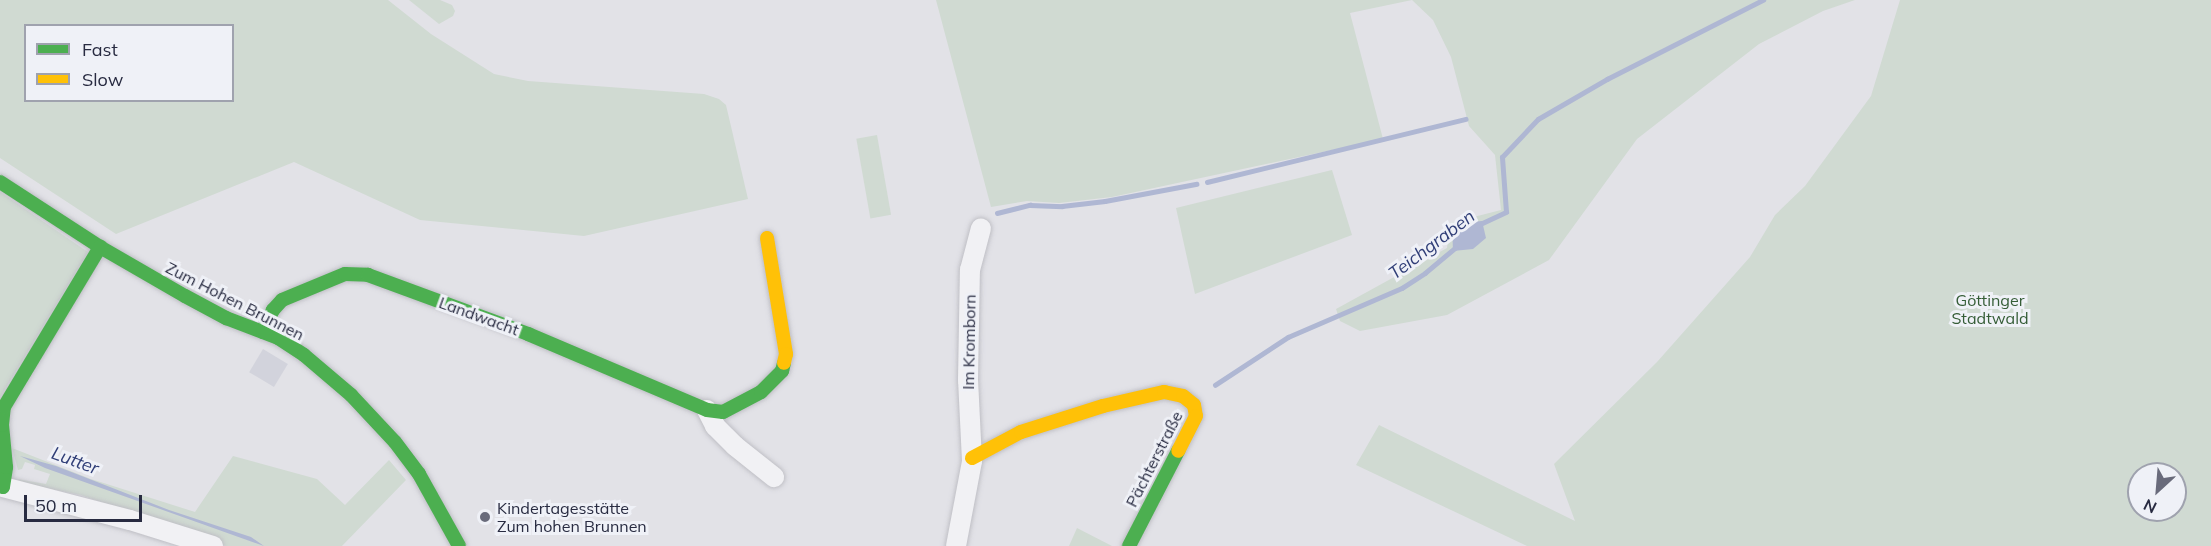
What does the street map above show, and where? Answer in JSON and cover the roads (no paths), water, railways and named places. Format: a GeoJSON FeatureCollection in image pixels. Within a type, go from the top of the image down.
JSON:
{"type":"FeatureCollection","features":[{"type":"Feature","properties":{"kind":"street","name":"Zum Hohen Brunnen"},"geometry":{"type":"LineString","coordinates":[[0,182],[100,247],[203,306],[263,332],[304,355],[351,395],[389,434],[419,474],[459,546]]}},
{"type":"Feature","properties":{"kind":"street","name":"Im Kromborn"},"geometry":{"type":"LineString","coordinates":[[956,546],[972,458],[968,380],[970,270],[981,228]]}},
{"type":"Feature","properties":{"kind":"street","name":"Landwacht"},"geometry":{"type":"LineString","coordinates":[[263,332],[273,310],[282,300],[345,274],[368,275],[528,334],[707,410],[723,412],[741,405],[773,383],[782,371],[786,354],[767,238]]}},
{"type":"Feature","properties":{"kind":"street"},"geometry":{"type":"LineString","coordinates":[[100,247],[4,407],[2,425],[6,458],[2,486],[130,519],[213,546]]}},
{"type":"Feature","properties":{"kind":"street","name":"Pächterstraße"},"geometry":{"type":"LineString","coordinates":[[972,458],[1021,432],[1121,401],[1164,392],[1177,393],[1194,405],[1196,416],[1129,546]]}},
{"type":"Feature","properties":{"kind":"street"},"geometry":{"type":"LineString","coordinates":[[707,410],[716,426],[735,446],[774,477]]}},
{"type":"Feature","properties":{"kind":"water"},"geometry":{"type":"Polygon","coordinates":[[[1482,221],[1486,238],[1473,249],[1453,251],[1452,224],[1482,221]]]}},
{"type":"Feature","properties":{"kind":"water"},"geometry":{"type":"Polygon","coordinates":[[[20,456],[56,466],[169,510],[251,537],[264,546],[45,468],[20,456]]]}},
{"type":"Feature","properties":{"kind":"waterway","name":"Teichgraben"},"geometry":{"type":"LineString","coordinates":[[1478,225],[1506,212],[1502,157],[1538,119],[1607,79],[1763,0]]}},
{"type":"Feature","properties":{"kind":"waterway"},"geometry":{"type":"LineString","coordinates":[[1207,182],[1465,119]]}},
{"type":"Feature","properties":{"kind":"waterway"},"geometry":{"type":"LineString","coordinates":[[997,213],[1030,205],[1062,206],[1105,201],[1196,184]]}},
{"type":"Feature","properties":{"kind":"waterway","name":"Teichgraben"},"geometry":{"type":"LineString","coordinates":[[1215,385],[1288,337],[1402,288],[1425,273],[1455,248]]}},
{"type":"Feature","properties":{"kind":"place","name":"Kindertagesstätte Zum hohen Brunnen"},"geometry":{"type":"Point","coordinates":[485,517]}},
{"type":"Feature","properties":{"kind":"park label","name":"Göttinger Stadtwald"},"geometry":{"type":"Point","coordinates":[1990,309]}},
{"type":"Feature","properties":{"kind":"water label","name":"Lutter"},"geometry":{"type":"Point","coordinates":[75,461]}}]}
